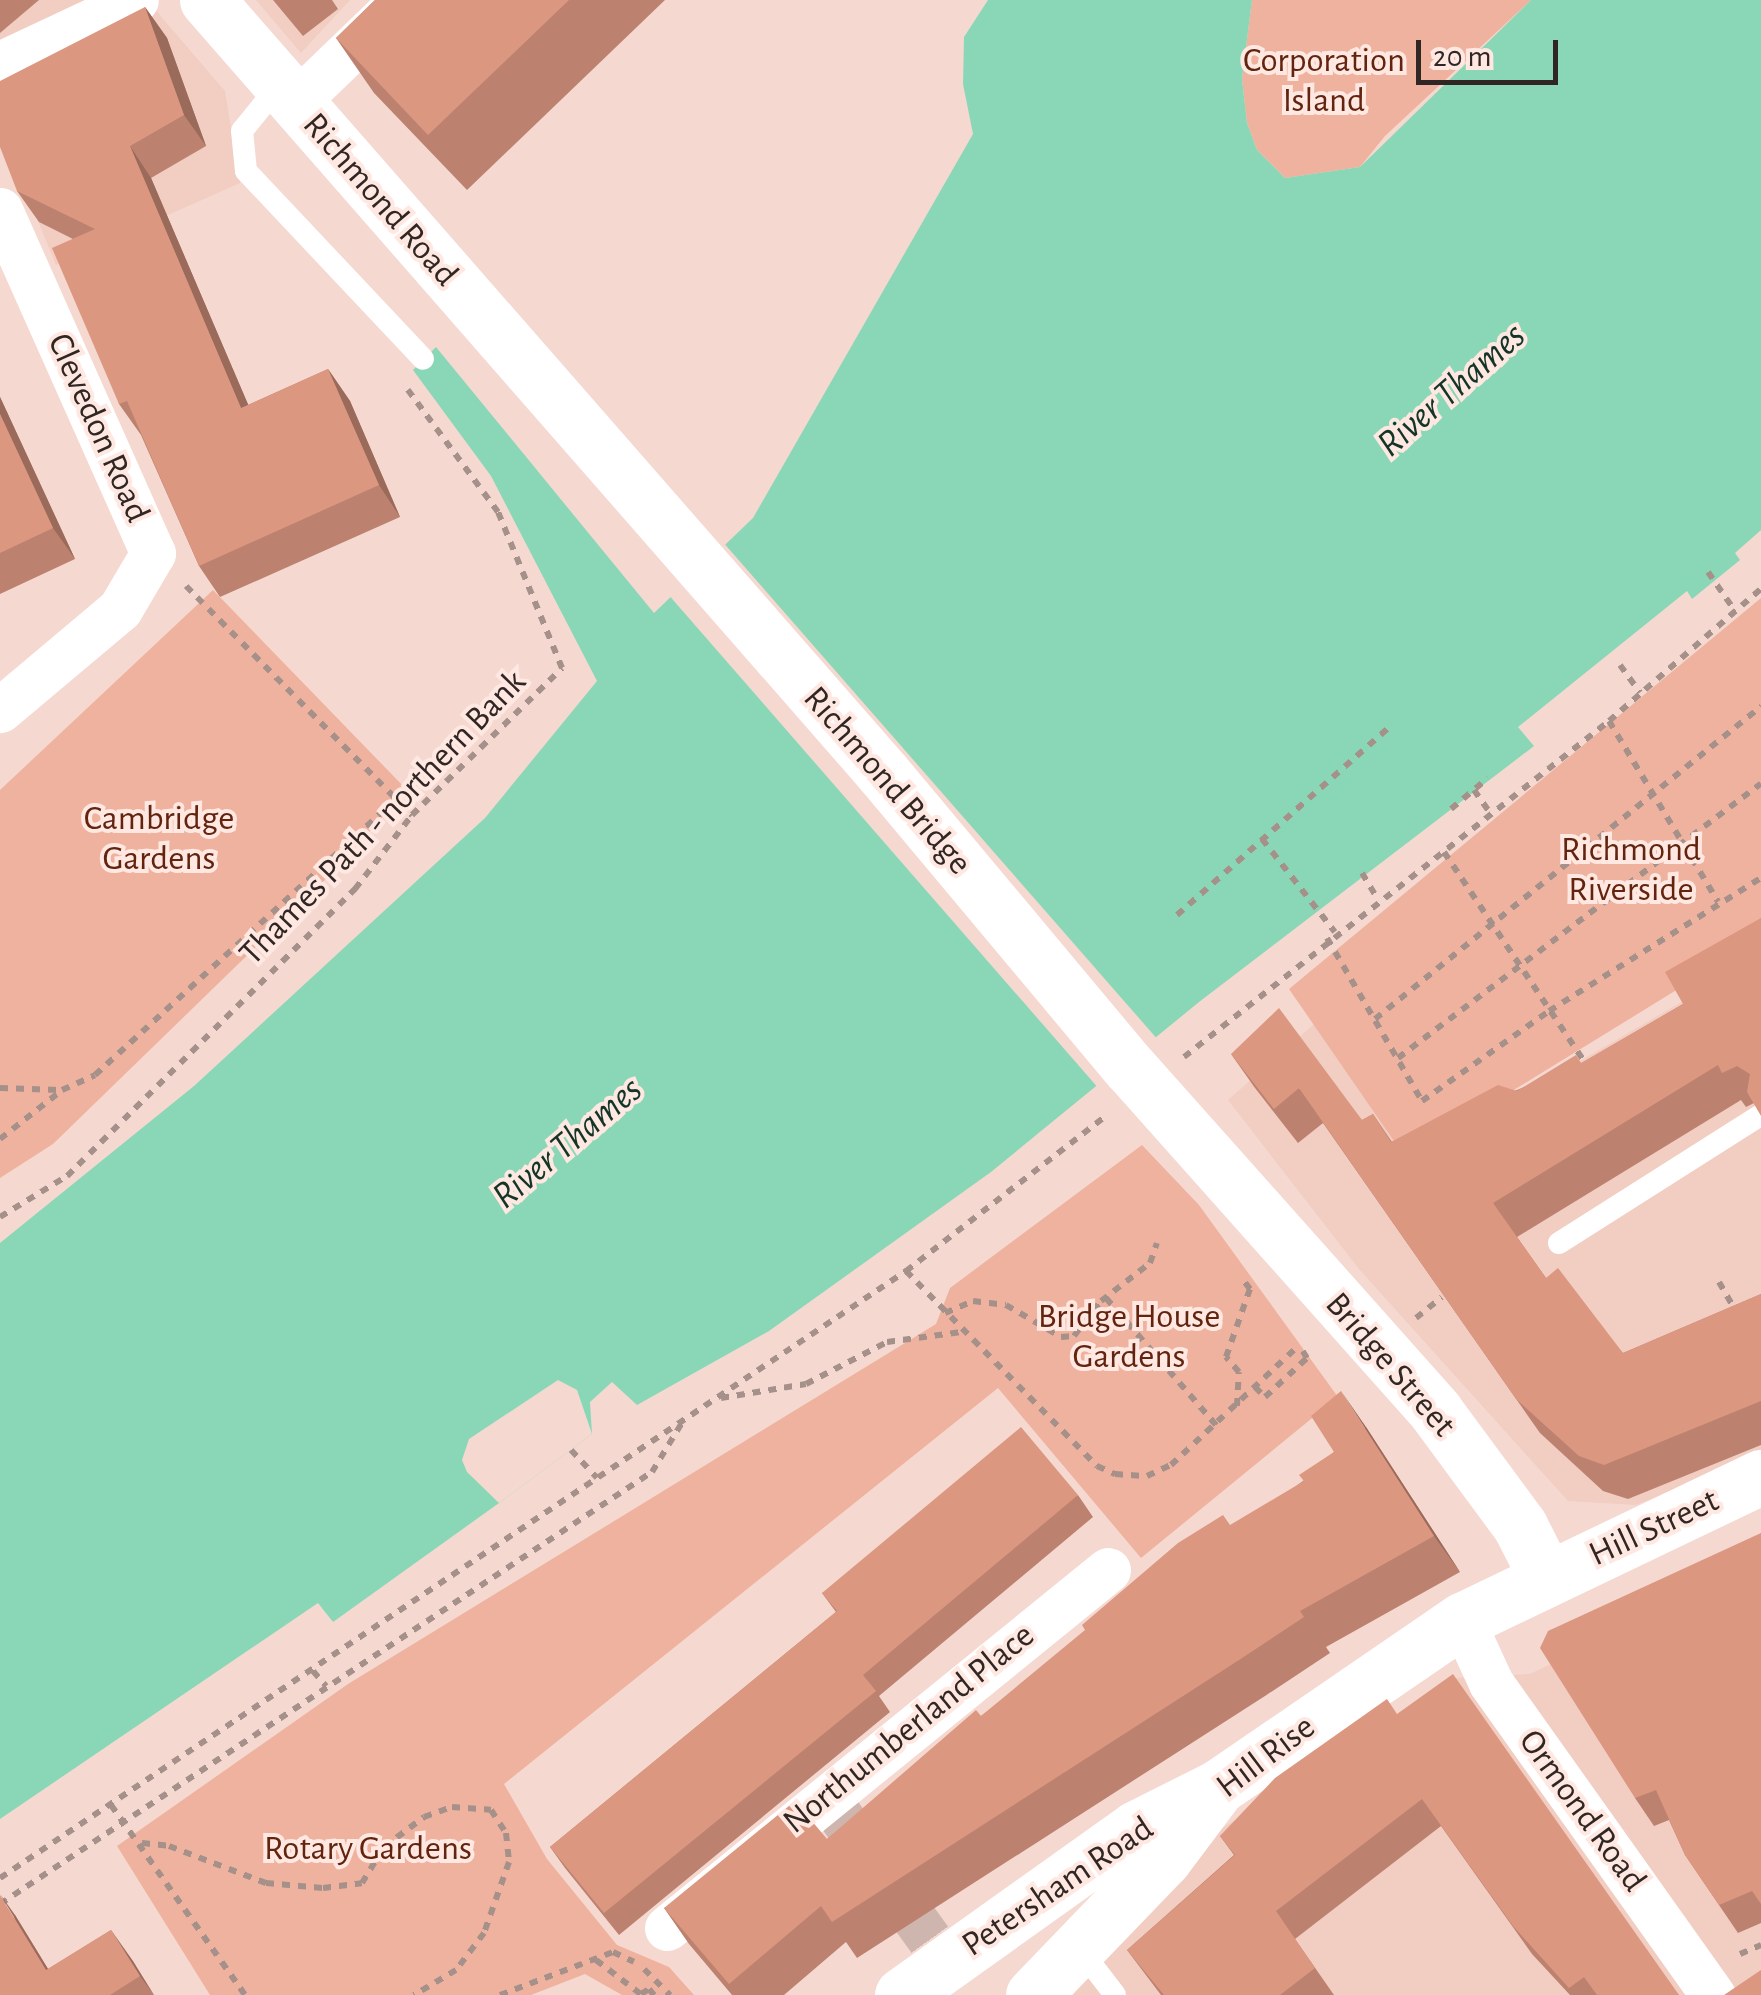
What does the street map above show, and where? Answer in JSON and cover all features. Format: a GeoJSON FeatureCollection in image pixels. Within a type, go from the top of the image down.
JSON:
{"type":"FeatureCollection","features":[{"type":"Feature","properties":{"kind":"main road","name":"Richmond Road"},"geometry":{"type":"LineString","coordinates":[[207,0],[553,400]]}},
{"type":"Feature","properties":{"kind":"main road","name":"Richmond Bridge"},"geometry":{"type":"LineString","coordinates":[[553,400],[884,773],[1216,1166]]}},
{"type":"Feature","properties":{"kind":"main road","name":"Bridge Street"},"geometry":{"type":"LineString","coordinates":[[1216,1166],[1436,1412],[1520,1526],[1546,1576]]}},
{"type":"Feature","properties":{"kind":"main road","name":"Hill Street"},"geometry":{"type":"LineString","coordinates":[[1546,1576],[1761,1476]]}},
{"type":"Feature","properties":{"kind":"main road","name":"Hill Rise"},"geometry":{"type":"LineString","coordinates":[[1033,1995],[1164,1859],[1218,1787],[1462,1620],[1546,1576]]}},
{"type":"Feature","properties":{"kind":"main road","name":"Petersham Road"},"geometry":{"type":"LineString","coordinates":[[902,1995],[1136,1828],[1218,1787]]}},
{"type":"Feature","properties":{"kind":"street"},"geometry":{"type":"LineString","coordinates":[[0,64],[136,0]]}},
{"type":"Feature","properties":{"kind":"street"},"geometry":{"type":"LineString","coordinates":[[288,93],[402,0]]}},
{"type":"Feature","properties":{"kind":"street","name":"Clevedon Road"},"geometry":{"type":"LineString","coordinates":[[0,210],[154,553],[120,609],[0,710]]}},
{"type":"Feature","properties":{"kind":"street","name":"Northumberland Place"},"geometry":{"type":"LineString","coordinates":[[667,1928],[1108,1570]]}},
{"type":"Feature","properties":{"kind":"street","name":"Ormond Road"},"geometry":{"type":"LineString","coordinates":[[1462,1620],[1491,1684],[1713,1995]]}},
{"type":"Feature","properties":{"kind":"lane"},"geometry":{"type":"LineString","coordinates":[[288,93],[242,131],[246,171],[422,359]]}},
{"type":"Feature","properties":{"kind":"lane"},"geometry":{"type":"LineString","coordinates":[[1559,1243],[1761,1115]]}},
{"type":"Feature","properties":{"kind":"lane"},"geometry":{"type":"LineString","coordinates":[[1079,1948],[1116,1995]]}},
{"type":"Feature","properties":{"kind":"path","name":"Thames Path - northern Bank"},"geometry":{"type":"LineString","coordinates":[[0,1217],[66,1176],[355,889],[412,815],[562,668],[498,512],[387,361],[401,338]]}},
{"type":"Feature","properties":{"kind":"path"},"geometry":{"type":"LineString","coordinates":[[154,553],[412,815]]}},
{"type":"Feature","properties":{"kind":"path"},"geometry":{"type":"LineString","coordinates":[[1708,572],[1735,611]]}},
{"type":"Feature","properties":{"kind":"path"},"geometry":{"type":"LineString","coordinates":[[1174,1064],[1327,938],[1444,852],[1609,721],[1761,589]]}},
{"type":"Feature","properties":{"kind":"path"},"geometry":{"type":"LineString","coordinates":[[1620,666],[1640,693]]}},
{"type":"Feature","properties":{"kind":"path"},"geometry":{"type":"LineString","coordinates":[[1375,1019],[1494,928],[1761,706]]}},
{"type":"Feature","properties":{"kind":"path"},"geometry":{"type":"LineString","coordinates":[[1609,721],[1718,902]]}},
{"type":"Feature","properties":{"kind":"path"},"geometry":{"type":"LineString","coordinates":[[1178,915],[1388,729]]}},
{"type":"Feature","properties":{"kind":"path"},"geometry":{"type":"LineString","coordinates":[[1452,808],[1488,778]]}},
{"type":"Feature","properties":{"kind":"path"},"geometry":{"type":"LineString","coordinates":[[1398,1058],[1684,846],[1761,784]]}},
{"type":"Feature","properties":{"kind":"path"},"geometry":{"type":"LineString","coordinates":[[1474,790],[1491,814]]}},
{"type":"Feature","properties":{"kind":"path"},"geometry":{"type":"LineString","coordinates":[[0,1139],[62,1090],[95,1076],[396,799]]}},
{"type":"Feature","properties":{"kind":"path"},"geometry":{"type":"LineString","coordinates":[[1262,839],[1335,932]]}},
{"type":"Feature","properties":{"kind":"path"},"geometry":{"type":"LineString","coordinates":[[1444,852],[1594,1077]]}},
{"type":"Feature","properties":{"kind":"path"},"geometry":{"type":"LineString","coordinates":[[1362,874],[1378,900]]}},
{"type":"Feature","properties":{"kind":"path"},"geometry":{"type":"LineString","coordinates":[[1327,938],[1422,1102],[1549,1010],[1761,878]]}},
{"type":"Feature","properties":{"kind":"path"},"geometry":{"type":"LineString","coordinates":[[0,1088],[62,1090]]}},
{"type":"Feature","properties":{"kind":"path"},"geometry":{"type":"LineString","coordinates":[[0,1878],[906,1271],[1114,1110]]}},
{"type":"Feature","properties":{"kind":"path"},"geometry":{"type":"LineString","coordinates":[[945,1313],[973,1301],[1006,1305],[1061,1337],[1074,1336],[1106,1298],[1150,1263],[1157,1243]]}},
{"type":"Feature","properties":{"kind":"path"},"geometry":{"type":"LineString","coordinates":[[906,1271],[1097,1466],[1115,1474],[1148,1476],[1171,1465],[1234,1412],[1310,1336]]}},
{"type":"Feature","properties":{"kind":"path"},"geometry":{"type":"LineString","coordinates":[[1234,1412],[1239,1372],[1226,1357],[1250,1289],[1239,1274]]}},
{"type":"Feature","properties":{"kind":"path"},"geometry":{"type":"LineString","coordinates":[[1719,1282],[1743,1326]]}},
{"type":"Feature","properties":{"kind":"path"},"geometry":{"type":"LineString","coordinates":[[1106,1298],[1217,1426]]}},
{"type":"Feature","properties":{"kind":"path"},"geometry":{"type":"LineString","coordinates":[[716,1398],[806,1384],[888,1342],[962,1332]]}},
{"type":"Feature","properties":{"kind":"path"},"geometry":{"type":"LineString","coordinates":[[1255,1387],[1265,1398],[1308,1358],[1298,1346]]}},
{"type":"Feature","properties":{"kind":"path"},"geometry":{"type":"LineString","coordinates":[[0,1904],[652,1472],[684,1420]]}},
{"type":"Feature","properties":{"kind":"path"},"geometry":{"type":"LineString","coordinates":[[571,1450],[596,1478]]}},
{"type":"Feature","properties":{"kind":"path"},"geometry":{"type":"LineString","coordinates":[[313,1670],[326,1686]]}},
{"type":"Feature","properties":{"kind":"path"},"geometry":{"type":"LineString","coordinates":[[112,1804],[245,1995]]}},
{"type":"Feature","properties":{"kind":"path"},"geometry":{"type":"LineString","coordinates":[[142,1844],[169,1846],[266,1883],[323,1888],[362,1883],[384,1847],[424,1818],[452,1807],[491,1810],[506,1833],[509,1862],[484,1933],[456,1970],[414,1995]]}},
{"type":"Feature","properties":{"kind":"path"},"geometry":{"type":"LineString","coordinates":[[500,1995],[614,1952],[639,1964],[670,1995]]}},
{"type":"Feature","properties":{"kind":"path"},"geometry":{"type":"LineString","coordinates":[[595,1960],[642,1995],[649,1989],[654,1995]]}},
{"type":"Feature","properties":{"kind":"shaded area"},"geometry":{"type":"Polygon","coordinates":[[[0,0],[147,0],[225,91],[240,183],[56,265],[0,128],[0,0]]]}},
{"type":"Feature","properties":{"kind":"shaded area"},"geometry":{"type":"Polygon","coordinates":[[[256,0],[350,0],[301,53],[256,0]]]}},
{"type":"Feature","properties":{"kind":"shaded area"},"geometry":{"type":"Polygon","coordinates":[[[1761,956],[1761,1454],[1636,1505],[1568,1501],[1359,1269],[1228,1100],[1341,1000],[1426,1150],[1761,956]]]}},
{"type":"Feature","properties":{"kind":"shaded area"},"geometry":{"type":"Polygon","coordinates":[[[1761,1563],[1761,1995],[1052,1995],[1181,1855],[1453,1678],[1530,1674],[1761,1563]]]}},
{"type":"Feature","properties":{"kind":"green space","name":"Corporation Island"},"geometry":{"type":"Polygon","coordinates":[[[1252,0],[1531,0],[1385,136],[1360,167],[1285,178],[1257,150],[1247,123],[1242,79],[1252,0]]]}},
{"type":"Feature","properties":{"kind":"green space","name":"Cambridge Gardens"},"geometry":{"type":"Polygon","coordinates":[[[213,590],[407,790],[332,873],[53,1144],[0,1178],[0,790],[213,590]]]}},
{"type":"Feature","properties":{"kind":"green space","name":"Richmond Riverside"},"geometry":{"type":"Polygon","coordinates":[[[1761,598],[1761,938],[1405,1157],[1289,989],[1761,598]]]}},
{"type":"Feature","properties":{"kind":"green space","name":"Rotary Gardens"},"geometry":{"type":"Polygon","coordinates":[[[1142,1145],[1199,1205],[1338,1397],[1141,1558],[998,1388],[504,1784],[547,1859],[617,1945],[669,1967],[694,1995],[622,1995],[585,1974],[531,1995],[210,1995],[117,1846],[348,1684],[936,1324],[950,1288],[1142,1145]]]}},
{"type":"Feature","properties":{"kind":"water","name":"River Thames"},"geometry":{"type":"Polygon","coordinates":[[[988,0],[1252,0],[1242,79],[1247,123],[1257,150],[1285,178],[1360,167],[1531,0],[1761,0],[1761,530],[1735,553],[1740,560],[1692,599],[1687,591],[1518,727],[1534,746],[1199,1002],[991,1172],[769,1331],[637,1405],[612,1382],[590,1402],[592,1434],[499,1503],[333,1622],[317,1604],[0,1824],[0,1243],[194,1086],[485,818],[597,681],[491,476],[413,370],[436,347],[654,613],[753,518],[973,134],[963,84],[964,37],[988,0]]]}},
{"type":"Feature","properties":{"kind":"pier"},"geometry":{"type":"Polygon","coordinates":[[[722,541],[1159,1041],[1100,1090],[667,593],[722,541]]]}},
{"type":"Feature","properties":{"kind":"pier"},"geometry":{"type":"Polygon","coordinates":[[[558,1380],[577,1390],[592,1434],[499,1503],[467,1472],[462,1460],[469,1439],[558,1380]]]}},
{"type":"Feature","properties":{"kind":"pier"},"geometry":{"type":"Polygon","coordinates":[[[318,1603],[336,1626],[317,1610],[0,1829],[0,1819],[318,1603]]]}},
{"type":"Feature","properties":{"kind":"building"},"geometry":{"type":"Polygon","coordinates":[[[375,0],[569,0],[428,135],[336,38],[375,0]]]}},
{"type":"Feature","properties":{"kind":"building"},"geometry":{"type":"Polygon","coordinates":[[[145,7],[184,115],[130,146],[241,408],[328,369],[379,485],[199,566],[127,401],[119,404],[52,248],[95,229],[17,191],[0,147],[0,81],[145,7]]]}},
{"type":"Feature","properties":{"kind":"building"},"geometry":{"type":"Polygon","coordinates":[[[0,414],[53,528],[0,553],[0,414]]]}},
{"type":"Feature","properties":{"kind":"building"},"geometry":{"type":"Polygon","coordinates":[[[1761,918],[1761,1116],[1747,1092],[1750,1074],[1737,1066],[1722,1073],[1718,1065],[1493,1203],[1546,1278],[1558,1268],[1623,1353],[1761,1294],[1761,1401],[1604,1465],[1579,1456],[1516,1399],[1299,1088],[1274,1109],[1231,1054],[1279,1008],[1362,1120],[1373,1114],[1391,1142],[1498,1085],[1517,1091],[1576,1055],[1581,1063],[1683,1004],[1665,972],[1761,918]]]}},
{"type":"Feature","properties":{"kind":"building"},"geometry":{"type":"Polygon","coordinates":[[[1341,1391],[1434,1536],[1300,1611],[1304,1617],[832,1922],[821,1906],[729,1984],[664,1908],[795,1801],[827,1839],[976,1710],[981,1716],[1085,1630],[1082,1625],[1178,1543],[1223,1515],[1230,1525],[1304,1481],[1299,1475],[1334,1452],[1311,1416],[1341,1391]]]}},
{"type":"Feature","properties":{"kind":"building"},"geometry":{"type":"Polygon","coordinates":[[[1021,1427],[1078,1495],[863,1675],[876,1691],[604,1913],[550,1847],[837,1611],[822,1593],[1021,1427]]]}},
{"type":"Feature","properties":{"kind":"building"},"geometry":{"type":"Polygon","coordinates":[[[1761,1533],[1761,1904],[1752,1891],[1719,1905],[1685,1855],[1656,1790],[1635,1798],[1540,1648],[1548,1631],[1761,1533]]]}},
{"type":"Feature","properties":{"kind":"building"},"geometry":{"type":"Polygon","coordinates":[[[1453,1674],[1679,1995],[1597,1995],[1584,1977],[1569,1988],[1513,1926],[1422,1799],[1276,1911],[1315,1968],[1280,1995],[1164,1995],[1127,1950],[1235,1855],[1220,1836],[1275,1778],[1387,1699],[1397,1714],[1453,1674]]]}},
{"type":"Feature","properties":{"kind":"building"},"geometry":{"type":"Polygon","coordinates":[[[0,1895],[46,1970],[111,1930],[140,1976],[110,1995],[0,1995],[0,1895]]]}},
{"type":"Feature","properties":{"kind":"building"},"geometry":{"type":"Polygon","coordinates":[[[1761,1970],[1761,1995],[1724,1995],[1761,1970]]]}},
{"type":"Feature","properties":{"kind":"tunnel"},"geometry":{"type":"LineString","coordinates":[[825,1794],[947,1963]]}},
{"type":"Feature","properties":{"kind":"park label","name":"Bridge House Gardens"},"geometry":{"type":"Point","coordinates":[1129,1337]}}]}
